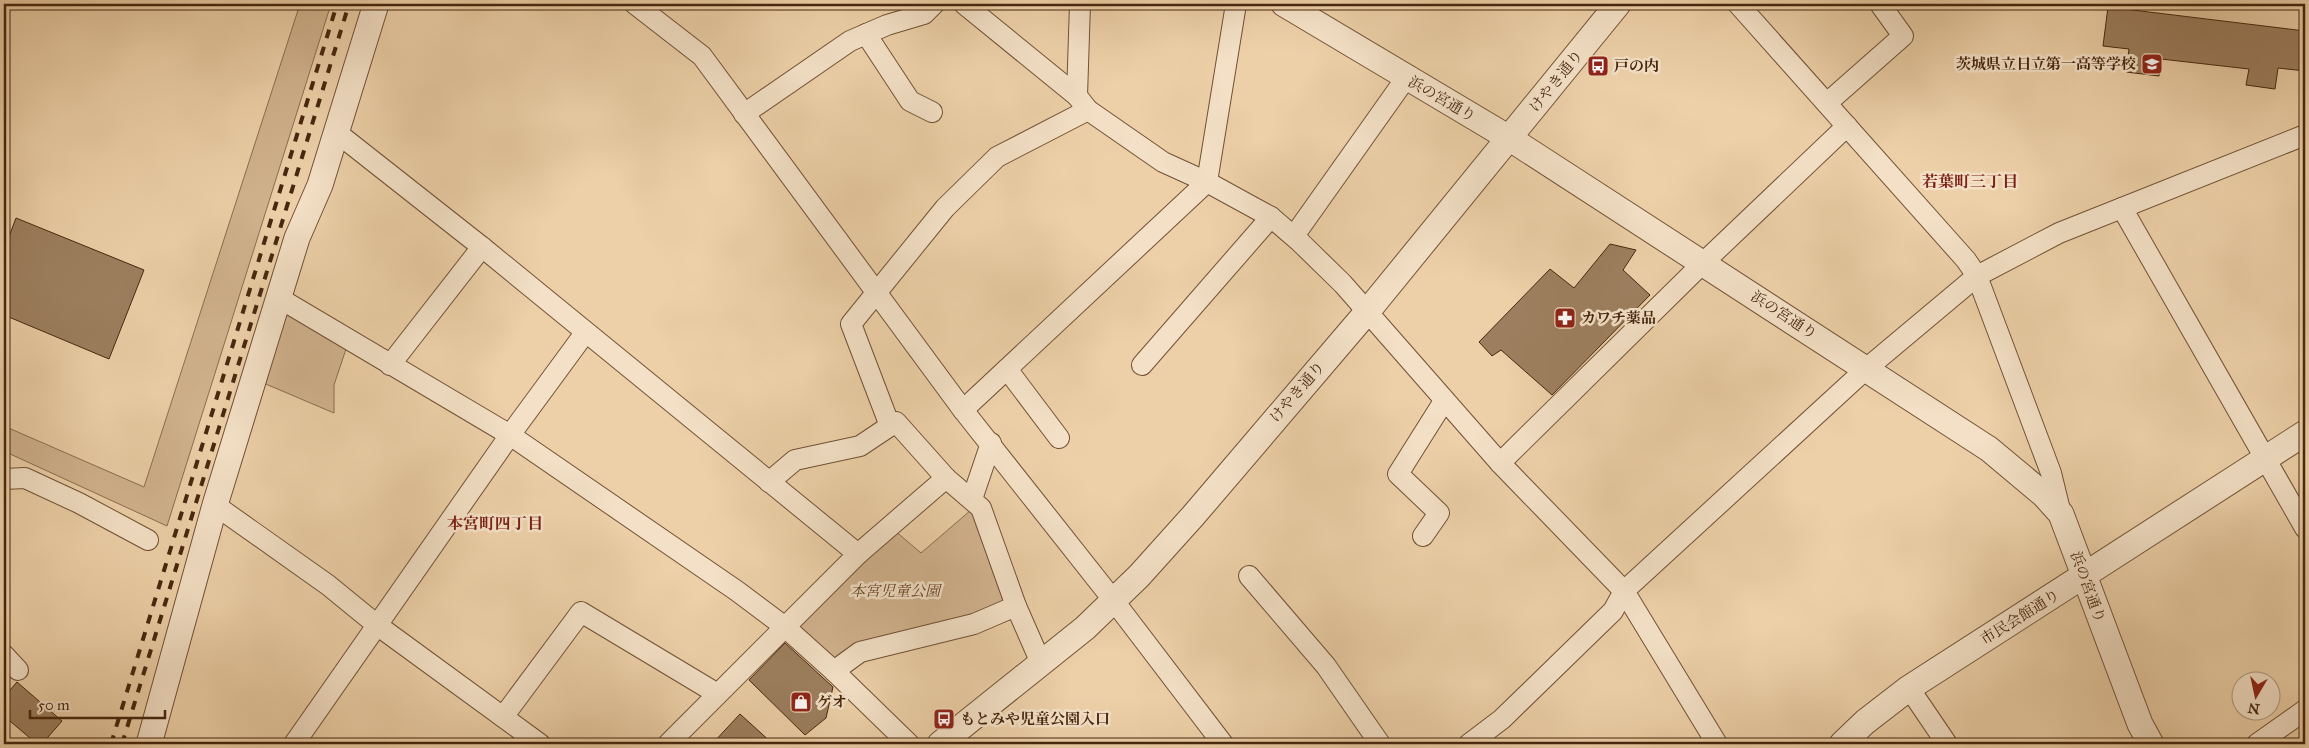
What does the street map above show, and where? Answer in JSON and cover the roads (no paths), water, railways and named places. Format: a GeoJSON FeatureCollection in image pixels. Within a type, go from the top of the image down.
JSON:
{"type":"FeatureCollection","features":[{"type":"Feature","properties":{"kind":"street"},"geometry":{"type":"LineString","coordinates":[[149,744],[214,505],[297,238],[320,185],[376,4]]}},
{"type":"Feature","properties":{"kind":"street"},"geometry":{"type":"LineString","coordinates":[[635,4],[702,56],[963,410],[1114,601],[1223,744]]}},
{"type":"Feature","properties":{"kind":"street"},"geometry":{"type":"LineString","coordinates":[[744,114],[850,41],[924,14],[934,4]]}},
{"type":"Feature","properties":{"kind":"street"},"geometry":{"type":"LineString","coordinates":[[1080,4],[1083,103]]}},
{"type":"Feature","properties":{"kind":"street"},"geometry":{"type":"LineString","coordinates":[[963,410],[1207,182],[1236,4]]}},
{"type":"Feature","properties":{"kind":"street","name":"けやき通り"},"geometry":{"type":"LineString","coordinates":[[940,744],[1041,663],[1114,601],[1193,516],[1366,312],[1618,4]]}},
{"type":"Feature","properties":{"kind":"street"},"geometry":{"type":"LineString","coordinates":[[1738,4],[1966,260],[1977,276],[2052,473],[2061,514]]}},
{"type":"Feature","properties":{"kind":"street"},"geometry":{"type":"LineString","coordinates":[[1827,103],[1903,36],[1880,4]]}},
{"type":"Feature","properties":{"kind":"street","name":"浜の宮通り"},"geometry":{"type":"LineString","coordinates":[[1294,6],[1406,78],[1509,138],[1704,262],[1989,449],[2044,495],[2061,514],[2140,724],[2151,744]]}},
{"type":"Feature","properties":{"kind":"street"},"geometry":{"type":"LineString","coordinates":[[973,7],[1083,103],[1163,162],[1207,182],[1271,217],[1294,236],[1343,284],[1500,464],[1624,591],[1717,744]]}},
{"type":"Feature","properties":{"kind":"street"},"geometry":{"type":"LineString","coordinates":[[866,34],[910,101],[932,112]]}},
{"type":"Feature","properties":{"kind":"street"},"geometry":{"type":"LineString","coordinates":[[1294,236],[1406,78]]}},
{"type":"Feature","properties":{"kind":"street"},"geometry":{"type":"LineString","coordinates":[[890,426],[852,324],[945,208],[997,157],[1083,103]]}},
{"type":"Feature","properties":{"kind":"street"},"geometry":{"type":"LineString","coordinates":[[1500,464],[1704,262],[1847,126]]}},
{"type":"Feature","properties":{"kind":"street"},"geometry":{"type":"LineString","coordinates":[[336,132],[482,247],[858,554]]}},
{"type":"Feature","properties":{"kind":"street"},"geometry":{"type":"LineString","coordinates":[[1469,744],[1502,719],[1613,612],[1624,591],[1866,369],[1946,299],[1977,276],[2059,233],[2305,135]]}},
{"type":"Feature","properties":{"kind":"street"},"geometry":{"type":"LineString","coordinates":[[2122,208],[2305,528]]}},
{"type":"Feature","properties":{"kind":"street"},"geometry":{"type":"LineString","coordinates":[[1142,365],[1271,217]]}},
{"type":"Feature","properties":{"kind":"street"},"geometry":{"type":"LineString","coordinates":[[390,365],[482,247]]}},
{"type":"Feature","properties":{"kind":"street"},"geometry":{"type":"LineString","coordinates":[[279,298],[510,435],[785,627],[834,671],[909,744]]}},
{"type":"Feature","properties":{"kind":"street"},"geometry":{"type":"LineString","coordinates":[[294,744],[510,435],[585,333]]}},
{"type":"Feature","properties":{"kind":"street"},"geometry":{"type":"LineString","coordinates":[[1007,370],[1059,438]]}},
{"type":"Feature","properties":{"kind":"street"},"geometry":{"type":"LineString","coordinates":[[1423,536],[1439,513],[1398,474],[1444,401]]}},
{"type":"Feature","properties":{"kind":"street"},"geometry":{"type":"LineString","coordinates":[[769,482],[795,460],[860,446],[896,422],[946,478],[981,508],[1016,606],[1041,663]]}},
{"type":"Feature","properties":{"kind":"street","name":"市民会館通り"},"geometry":{"type":"LineString","coordinates":[[1842,744],[1909,688],[2305,433]]}},
{"type":"Feature","properties":{"kind":"street"},"geometry":{"type":"LineString","coordinates":[[972,499],[990,443]]}},
{"type":"Feature","properties":{"kind":"street"},"geometry":{"type":"LineString","coordinates":[[4,479],[25,478],[79,503],[148,540]]}},
{"type":"Feature","properties":{"kind":"street"},"geometry":{"type":"LineString","coordinates":[[668,744],[858,554],[946,478]]}},
{"type":"Feature","properties":{"kind":"street"},"geometry":{"type":"LineString","coordinates":[[214,505],[328,585],[377,625],[540,744]]}},
{"type":"Feature","properties":{"kind":"street"},"geometry":{"type":"LineString","coordinates":[[1249,576],[1326,666],[1380,744]]}},
{"type":"Feature","properties":{"kind":"street"},"geometry":{"type":"LineString","coordinates":[[834,671],[860,652],[956,629],[1016,606]]}},
{"type":"Feature","properties":{"kind":"street"},"geometry":{"type":"LineString","coordinates":[[503,717],[581,612],[716,694]]}},
{"type":"Feature","properties":{"kind":"street"},"geometry":{"type":"LineString","coordinates":[[4,655],[18,670]]}},
{"type":"Feature","properties":{"kind":"street"},"geometry":{"type":"LineString","coordinates":[[1909,688],[1947,744]]}},
{"type":"Feature","properties":{"kind":"street"},"geometry":{"type":"LineString","coordinates":[[2256,744],[2305,710]]}},
{"type":"Feature","properties":{"kind":"railway"},"geometry":{"type":"LineString","coordinates":[[111,744],[337,4]]}},
{"type":"Feature","properties":{"kind":"railway"},"geometry":{"type":"LineString","coordinates":[[122,744],[349,4]]}},
{"type":"Feature","properties":{"kind":"place","name":"茨城県立日立第一高等学校"},"geometry":{"type":"Point","coordinates":[2152,64]}},
{"type":"Feature","properties":{"kind":"place","name":"戸の内"},"geometry":{"type":"Point","coordinates":[1598,66]}},
{"type":"Feature","properties":{"kind":"place","name":"カワチ薬品"},"geometry":{"type":"Point","coordinates":[1565,318]}},
{"type":"Feature","properties":{"kind":"place","name":"ゲオ"},"geometry":{"type":"Point","coordinates":[801,702]}},
{"type":"Feature","properties":{"kind":"place","name":"もとみや児童公園入口"},"geometry":{"type":"Point","coordinates":[944,719]}},
{"type":"Feature","properties":{"kind":"district","name":"若葉町三丁目"},"geometry":{"type":"Point","coordinates":[1970,181]}},
{"type":"Feature","properties":{"kind":"district","name":"本宮町四丁目"},"geometry":{"type":"Point","coordinates":[495,523]}},
{"type":"Feature","properties":{"kind":"park label","name":"本宮児童公園"},"geometry":{"type":"Point","coordinates":[895,591]}}]}
